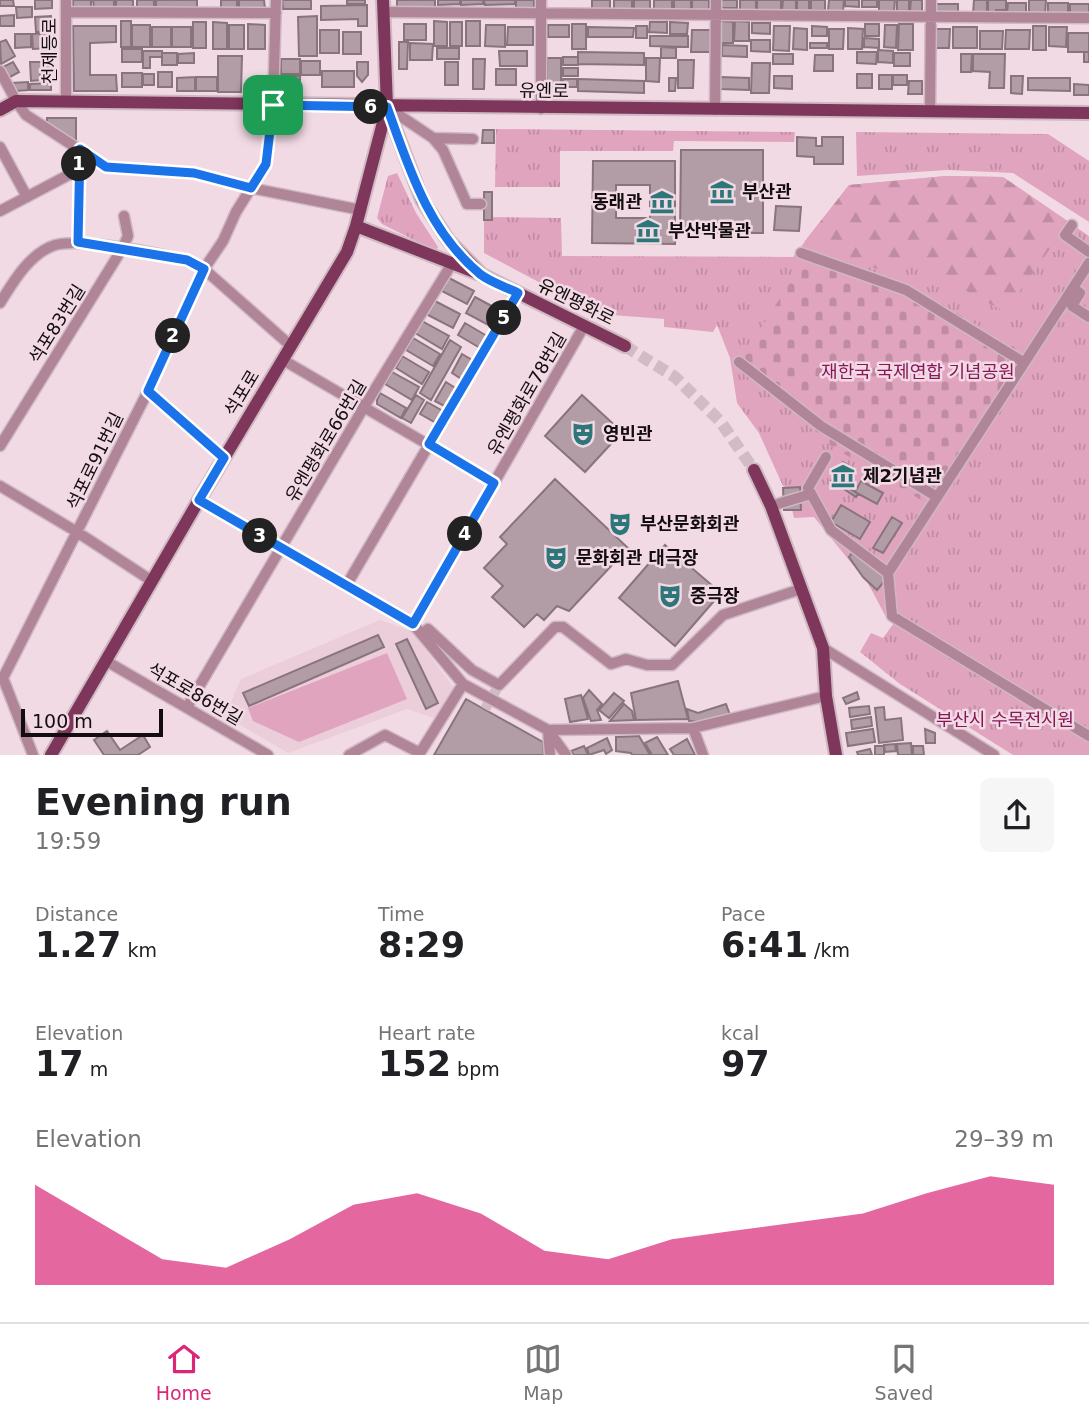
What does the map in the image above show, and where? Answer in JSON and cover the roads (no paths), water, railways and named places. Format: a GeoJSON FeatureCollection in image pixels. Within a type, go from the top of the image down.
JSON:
{"type":"FeatureCollection","features":[{"type":"Feature","properties":{"kind":"main road","name":"유엔평화로"},"geometry":{"type":"LineString","coordinates":[[383,6],[387,107],[422,200],[447,240],[482,275],[625,346]]}},
{"type":"Feature","properties":{"kind":"main road","name":"유엔로"},"geometry":{"type":"LineString","coordinates":[[16,101],[1089,113]]}},
{"type":"Feature","properties":{"kind":"main road"},"geometry":{"type":"LineString","coordinates":[[0,110],[16,101]]}},
{"type":"Feature","properties":{"kind":"main road","name":"석포로"},"geometry":{"type":"LineString","coordinates":[[51,755],[347,252],[387,107]]}},
{"type":"Feature","properties":{"kind":"main road"},"geometry":{"type":"LineString","coordinates":[[356,226],[482,275]]}},
{"type":"Feature","properties":{"kind":"main road"},"geometry":{"type":"LineString","coordinates":[[754,470],[771,506],[823,648],[826,696],[836,755]]}},
{"type":"Feature","properties":{"kind":"street","name":"천제등로"},"geometry":{"type":"LineString","coordinates":[[66,0],[66,102]]}},
{"type":"Feature","properties":{"kind":"street","name":"석포로91번길"},"geometry":{"type":"LineString","coordinates":[[33,755],[2,678],[148,391],[204,269],[223,242],[236,212],[266,164],[273,105],[276,0]]}},
{"type":"Feature","properties":{"kind":"street"},"geometry":{"type":"LineString","coordinates":[[541,0],[541,108]]}},
{"type":"Feature","properties":{"kind":"street"},"geometry":{"type":"LineString","coordinates":[[715,110],[716,0]]}},
{"type":"Feature","properties":{"kind":"street"},"geometry":{"type":"LineString","coordinates":[[930,112],[931,0]]}},
{"type":"Feature","properties":{"kind":"street"},"geometry":{"type":"LineString","coordinates":[[383,6],[541,13],[1089,19]]}},
{"type":"Feature","properties":{"kind":"street"},"geometry":{"type":"LineString","coordinates":[[66,12],[276,13]]}},
{"type":"Feature","properties":{"kind":"street"},"geometry":{"type":"LineString","coordinates":[[0,71],[26,114],[106,167],[194,173],[251,188],[360,210]]}},
{"type":"Feature","properties":{"kind":"street"},"geometry":{"type":"LineString","coordinates":[[387,107],[433,138],[443,150],[467,204],[481,204]]}},
{"type":"Feature","properties":{"kind":"street"},"geometry":{"type":"LineString","coordinates":[[433,138],[473,139]]}},
{"type":"Feature","properties":{"kind":"street"},"geometry":{"type":"LineString","coordinates":[[0,147],[27,197]]}},
{"type":"Feature","properties":{"kind":"street"},"geometry":{"type":"LineString","coordinates":[[78,242],[80,149]]}},
{"type":"Feature","properties":{"kind":"street"},"geometry":{"type":"LineString","coordinates":[[0,211],[78,170]]}},
{"type":"Feature","properties":{"kind":"street","name":"석포83번길"},"geometry":{"type":"LineString","coordinates":[[0,446],[122,249],[128,236],[124,216]]}},
{"type":"Feature","properties":{"kind":"street"},"geometry":{"type":"LineString","coordinates":[[1072,225],[1065,235],[1089,252]]}},
{"type":"Feature","properties":{"kind":"street"},"geometry":{"type":"LineString","coordinates":[[0,303],[16,278],[37,256],[54,245],[78,242],[187,260],[204,269],[291,346]]}},
{"type":"Feature","properties":{"kind":"street"},"geometry":{"type":"LineString","coordinates":[[801,253],[906,290],[1023,362]]}},
{"type":"Feature","properties":{"kind":"street"},"geometry":{"type":"LineString","coordinates":[[1089,263],[888,573],[892,615],[1089,736]]}},
{"type":"Feature","properties":{"kind":"street","name":"유엔평화로66번길"},"geometry":{"type":"LineString","coordinates":[[187,708],[451,265]]}},
{"type":"Feature","properties":{"kind":"street"},"geometry":{"type":"LineString","coordinates":[[1073,288],[1080,293],[1072,306],[1089,317]]}},
{"type":"Feature","properties":{"kind":"street"},"geometry":{"type":"LineString","coordinates":[[346,586],[518,293]]}},
{"type":"Feature","properties":{"kind":"street","name":"유엔평화로78번길"},"geometry":{"type":"LineString","coordinates":[[413,624],[584,326]]}},
{"type":"Feature","properties":{"kind":"street"},"geometry":{"type":"LineString","coordinates":[[282,360],[494,483]]}},
{"type":"Feature","properties":{"kind":"street"},"geometry":{"type":"LineString","coordinates":[[739,362],[821,426],[937,497]]}},
{"type":"Feature","properties":{"kind":"street"},"geometry":{"type":"LineString","coordinates":[[148,391],[224,458]]}},
{"type":"Feature","properties":{"kind":"street"},"geometry":{"type":"LineString","coordinates":[[826,457],[808,488],[811,494],[831,530],[888,573]]}},
{"type":"Feature","properties":{"kind":"street"},"geometry":{"type":"LineString","coordinates":[[0,486],[152,581]]}},
{"type":"Feature","properties":{"kind":"street"},"geometry":{"type":"LineString","coordinates":[[771,506],[811,494]]}},
{"type":"Feature","properties":{"kind":"street"},"geometry":{"type":"LineString","coordinates":[[199,500],[413,624],[463,684],[548,730],[566,755]]}},
{"type":"Feature","properties":{"kind":"street"},"geometry":{"type":"LineString","coordinates":[[421,634],[428,629],[472,670],[499,685],[555,627],[563,627],[611,664],[626,659],[647,665],[672,665],[723,615],[801,589]]}},
{"type":"Feature","properties":{"kind":"street"},"geometry":{"type":"LineString","coordinates":[[823,648],[994,755]]}},
{"type":"Feature","properties":{"kind":"street","name":"석포로86번길"},"geometry":{"type":"LineString","coordinates":[[106,661],[268,755]]}},
{"type":"Feature","properties":{"kind":"street"},"geometry":{"type":"LineString","coordinates":[[349,755],[385,735],[420,753],[463,684]]}},
{"type":"Feature","properties":{"kind":"street"},"geometry":{"type":"LineString","coordinates":[[548,730],[693,728],[826,696]]}},
{"type":"Feature","properties":{"kind":"street"},"geometry":{"type":"LineString","coordinates":[[693,728],[703,755]]}},
{"type":"Feature","properties":{"kind":"street"},"geometry":{"type":"LineString","coordinates":[[548,730],[550,755]]}},
{"type":"Feature","properties":{"kind":"tunnel"},"geometry":{"type":"LineString","coordinates":[[625,346],[675,377],[720,421],[754,470]]}},
{"type":"Feature","properties":{"kind":"tunnel"},"geometry":{"type":"LineString","coordinates":[[485,709],[499,685]]}},
{"type":"Feature","properties":{"kind":"place","name":"부산관"},"geometry":{"type":"Point","coordinates":[722,192]}},
{"type":"Feature","properties":{"kind":"place","name":"동래관"},"geometry":{"type":"Point","coordinates":[662,202]}},
{"type":"Feature","properties":{"kind":"place","name":"부산박물관"},"geometry":{"type":"Point","coordinates":[648,231]}},
{"type":"Feature","properties":{"kind":"place","name":"영빈관"},"geometry":{"type":"Point","coordinates":[583,434]}},
{"type":"Feature","properties":{"kind":"place","name":"제2기념관"},"geometry":{"type":"Point","coordinates":[843,476]}},
{"type":"Feature","properties":{"kind":"place","name":"부산문화회관"},"geometry":{"type":"Point","coordinates":[620,524]}},
{"type":"Feature","properties":{"kind":"place","name":"문화회관 대극장"},"geometry":{"type":"Point","coordinates":[556,558]}},
{"type":"Feature","properties":{"kind":"place","name":"중극장"},"geometry":{"type":"Point","coordinates":[670,596]}},
{"type":"Feature","properties":{"kind":"park label","name":"재한국 국제연합 기념공원"},"geometry":{"type":"Point","coordinates":[918,372]}},
{"type":"Feature","properties":{"kind":"park label","name":"부산시 수목전시원"},"geometry":{"type":"Point","coordinates":[1005,720]}}]}
